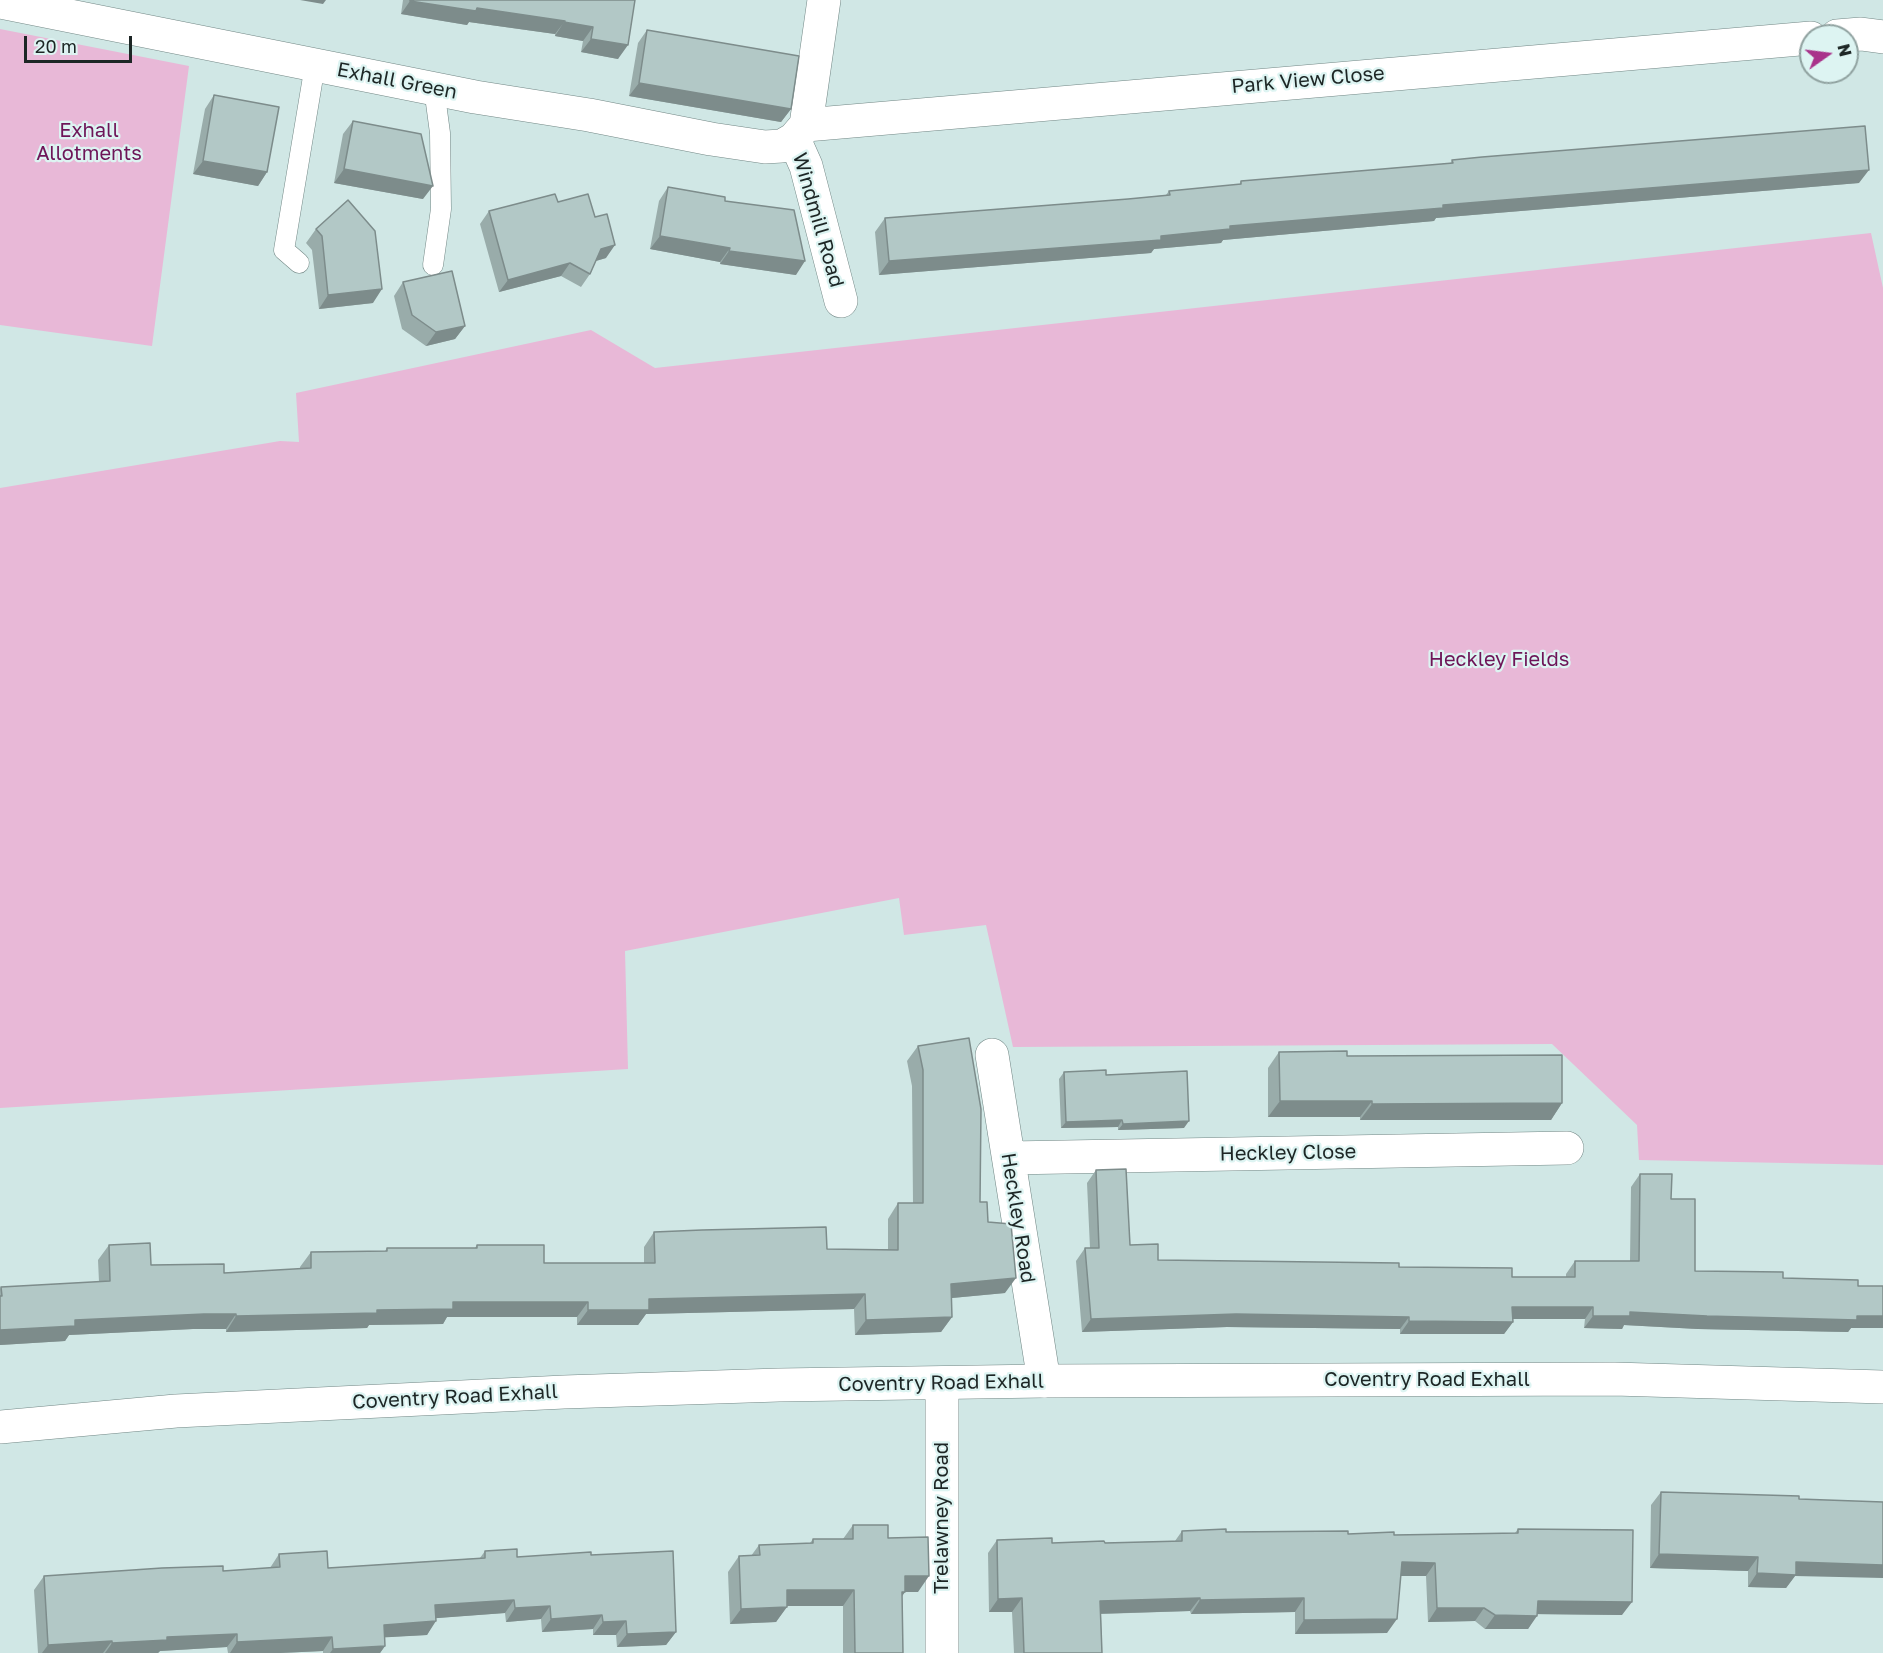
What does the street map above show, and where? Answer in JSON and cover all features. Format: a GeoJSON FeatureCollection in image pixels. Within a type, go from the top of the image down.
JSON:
{"type":"FeatureCollection","features":[{"type":"Feature","properties":{"kind":"street","name":"Windmill Road"},"geometry":{"type":"LineString","coordinates":[[824,0],[800,132],[841,301]]}},
{"type":"Feature","properties":{"kind":"street","name":"Exhall Green"},"geometry":{"type":"LineString","coordinates":[[0,2],[62,6],[315,65],[765,147],[782,146],[800,132]]}},
{"type":"Feature","properties":{"kind":"street"},"geometry":{"type":"LineString","coordinates":[[1859,34],[1883,37]]}},
{"type":"Feature","properties":{"kind":"street","name":"Park View Close"},"geometry":{"type":"LineString","coordinates":[[800,132],[1799,39]]}},
{"type":"Feature","properties":{"kind":"street","name":"Heckley Road"},"geometry":{"type":"LineString","coordinates":[[992,1055],[1044,1381]]}},
{"type":"Feature","properties":{"kind":"street","name":"Heckley Close"},"geometry":{"type":"LineString","coordinates":[[1009,1158],[1567,1148]]}},
{"type":"Feature","properties":{"kind":"street","name":"Coventry Road Exhall"},"geometry":{"type":"LineString","coordinates":[[0,1427],[176,1411],[779,1385],[1044,1381],[1614,1379],[1883,1387]]}},
{"type":"Feature","properties":{"kind":"street","name":"Trelawney Road"},"geometry":{"type":"LineString","coordinates":[[942,1383],[942,1653]]}},
{"type":"Feature","properties":{"kind":"lane"},"geometry":{"type":"LineString","coordinates":[[299,263],[284,250],[315,65]]}},
{"type":"Feature","properties":{"kind":"lane"},"geometry":{"type":"LineString","coordinates":[[433,264],[441,208],[440,133],[434,88]]}},
{"type":"Feature","properties":{"kind":"green space","name":"Exhall Allotments"},"geometry":{"type":"Polygon","coordinates":[[[0,29],[189,66],[152,346],[0,325],[0,29]]]}},
{"type":"Feature","properties":{"kind":"green space","name":"Heckley Fields"},"geometry":{"type":"Polygon","coordinates":[[[1871,233],[1883,288],[1883,1165],[1639,1160],[1637,1125],[1552,1044],[1013,1047],[986,925],[904,935],[899,898],[625,951],[628,1069],[0,1108],[0,488],[280,441],[299,442],[296,393],[591,330],[655,368],[1871,233]]]}},
{"type":"Feature","properties":{"kind":"building"},"geometry":{"type":"Polygon","coordinates":[[[410,0],[635,0],[628,45],[591,39],[593,27],[565,21],[477,8],[476,11],[410,0]]]}},
{"type":"Feature","properties":{"kind":"building"},"geometry":{"type":"Polygon","coordinates":[[[647,30],[799,56],[791,109],[639,83],[647,30]]]}},
{"type":"Feature","properties":{"kind":"building"},"geometry":{"type":"Polygon","coordinates":[[[214,95],[279,107],[267,172],[203,161],[214,95]]]}},
{"type":"Feature","properties":{"kind":"building"},"geometry":{"type":"Polygon","coordinates":[[[353,121],[421,134],[433,186],[344,169],[353,121]]]}},
{"type":"Feature","properties":{"kind":"building"},"geometry":{"type":"Polygon","coordinates":[[[1865,126],[1869,170],[1443,205],[1443,208],[1230,226],[1230,229],[1161,236],[1161,240],[889,261],[885,218],[1170,195],[1169,191],[1241,184],[1241,181],[1453,163],[1452,160],[1482,157],[1865,126]]]}},
{"type":"Feature","properties":{"kind":"building"},"geometry":{"type":"Polygon","coordinates":[[[668,187],[725,197],[725,201],[794,210],[805,261],[729,251],[730,248],[660,236],[668,187]]]}},
{"type":"Feature","properties":{"kind":"building"},"geometry":{"type":"Polygon","coordinates":[[[555,194],[558,202],[588,194],[595,217],[607,214],[615,245],[601,249],[590,274],[570,263],[508,280],[489,211],[555,194]]]}},
{"type":"Feature","properties":{"kind":"building"},"geometry":{"type":"Polygon","coordinates":[[[348,200],[375,231],[382,289],[328,295],[322,236],[316,229],[348,200]]]}},
{"type":"Feature","properties":{"kind":"building"},"geometry":{"type":"Polygon","coordinates":[[[452,271],[465,326],[436,332],[412,315],[403,282],[452,271]]]}},
{"type":"Feature","properties":{"kind":"building"},"geometry":{"type":"Polygon","coordinates":[[[969,1038],[981,1109],[980,1202],[987,1202],[988,1222],[1011,1224],[1016,1278],[951,1284],[952,1317],[866,1320],[865,1294],[649,1299],[649,1310],[588,1310],[588,1302],[453,1302],[453,1309],[236,1316],[236,1314],[204,1314],[75,1320],[75,1326],[0,1330],[1,1287],[110,1281],[109,1245],[150,1243],[151,1265],[224,1264],[224,1273],[311,1268],[311,1252],[387,1251],[387,1248],[477,1248],[477,1245],[544,1245],[544,1263],[655,1263],[654,1232],[702,1230],[826,1227],[827,1249],[898,1250],[898,1203],[923,1203],[923,1070],[918,1046],[969,1038]]]}},
{"type":"Feature","properties":{"kind":"building"},"geometry":{"type":"Polygon","coordinates":[[[1347,1051],[1347,1056],[1562,1055],[1562,1103],[1372,1104],[1372,1101],[1280,1101],[1279,1052],[1347,1051]]]}},
{"type":"Feature","properties":{"kind":"building"},"geometry":{"type":"Polygon","coordinates":[[[1106,1070],[1106,1075],[1187,1071],[1189,1121],[1123,1124],[1122,1120],[1066,1122],[1064,1072],[1106,1070]]]}},
{"type":"Feature","properties":{"kind":"building"},"geometry":{"type":"Polygon","coordinates":[[[1126,1169],[1130,1245],[1158,1244],[1158,1260],[1399,1263],[1399,1267],[1512,1268],[1512,1277],[1575,1277],[1575,1261],[1639,1261],[1640,1174],[1672,1174],[1671,1199],[1695,1199],[1695,1271],[1783,1272],[1783,1278],[1858,1280],[1858,1286],[1883,1286],[1883,1316],[1857,1316],[1857,1320],[1630,1312],[1630,1316],[1593,1316],[1593,1307],[1512,1307],[1513,1322],[1409,1321],[1409,1317],[1236,1314],[1091,1319],[1085,1248],[1099,1248],[1096,1170],[1126,1169]]]}},
{"type":"Feature","properties":{"kind":"building"},"geometry":{"type":"Polygon","coordinates":[[[1661,1492],[1799,1496],[1799,1499],[1883,1502],[1883,1565],[1796,1562],[1796,1575],[1757,1573],[1758,1557],[1659,1554],[1661,1492]]]}},
{"type":"Feature","properties":{"kind":"building"},"geometry":{"type":"Polygon","coordinates":[[[853,1525],[888,1525],[888,1538],[928,1537],[929,1576],[905,1576],[905,1592],[902,1592],[903,1653],[855,1653],[854,1590],[787,1590],[787,1607],[741,1609],[739,1556],[760,1555],[759,1545],[813,1543],[813,1539],[853,1539],[853,1525]]]}},
{"type":"Feature","properties":{"kind":"building"},"geometry":{"type":"Polygon","coordinates":[[[1226,1529],[1226,1532],[1348,1531],[1348,1534],[1394,1532],[1394,1535],[1518,1533],[1518,1529],[1633,1530],[1632,1602],[1538,1601],[1537,1616],[1495,1615],[1484,1608],[1437,1608],[1435,1563],[1402,1562],[1397,1619],[1304,1620],[1304,1598],[1100,1601],[1102,1653],[1024,1653],[1022,1598],[998,1599],[997,1540],[1052,1538],[1052,1543],[1182,1541],[1182,1531],[1226,1529]]]}},
{"type":"Feature","properties":{"kind":"building"},"geometry":{"type":"Polygon","coordinates":[[[517,1549],[517,1557],[591,1552],[591,1555],[673,1551],[676,1632],[627,1634],[626,1621],[603,1622],[602,1615],[551,1619],[550,1606],[515,1608],[514,1600],[435,1605],[436,1621],[384,1625],[385,1646],[333,1649],[332,1637],[237,1642],[237,1634],[167,1637],[167,1640],[48,1645],[44,1576],[162,1568],[223,1566],[223,1571],[280,1567],[279,1554],[327,1551],[328,1568],[485,1558],[485,1551],[517,1549]]]}}]}
